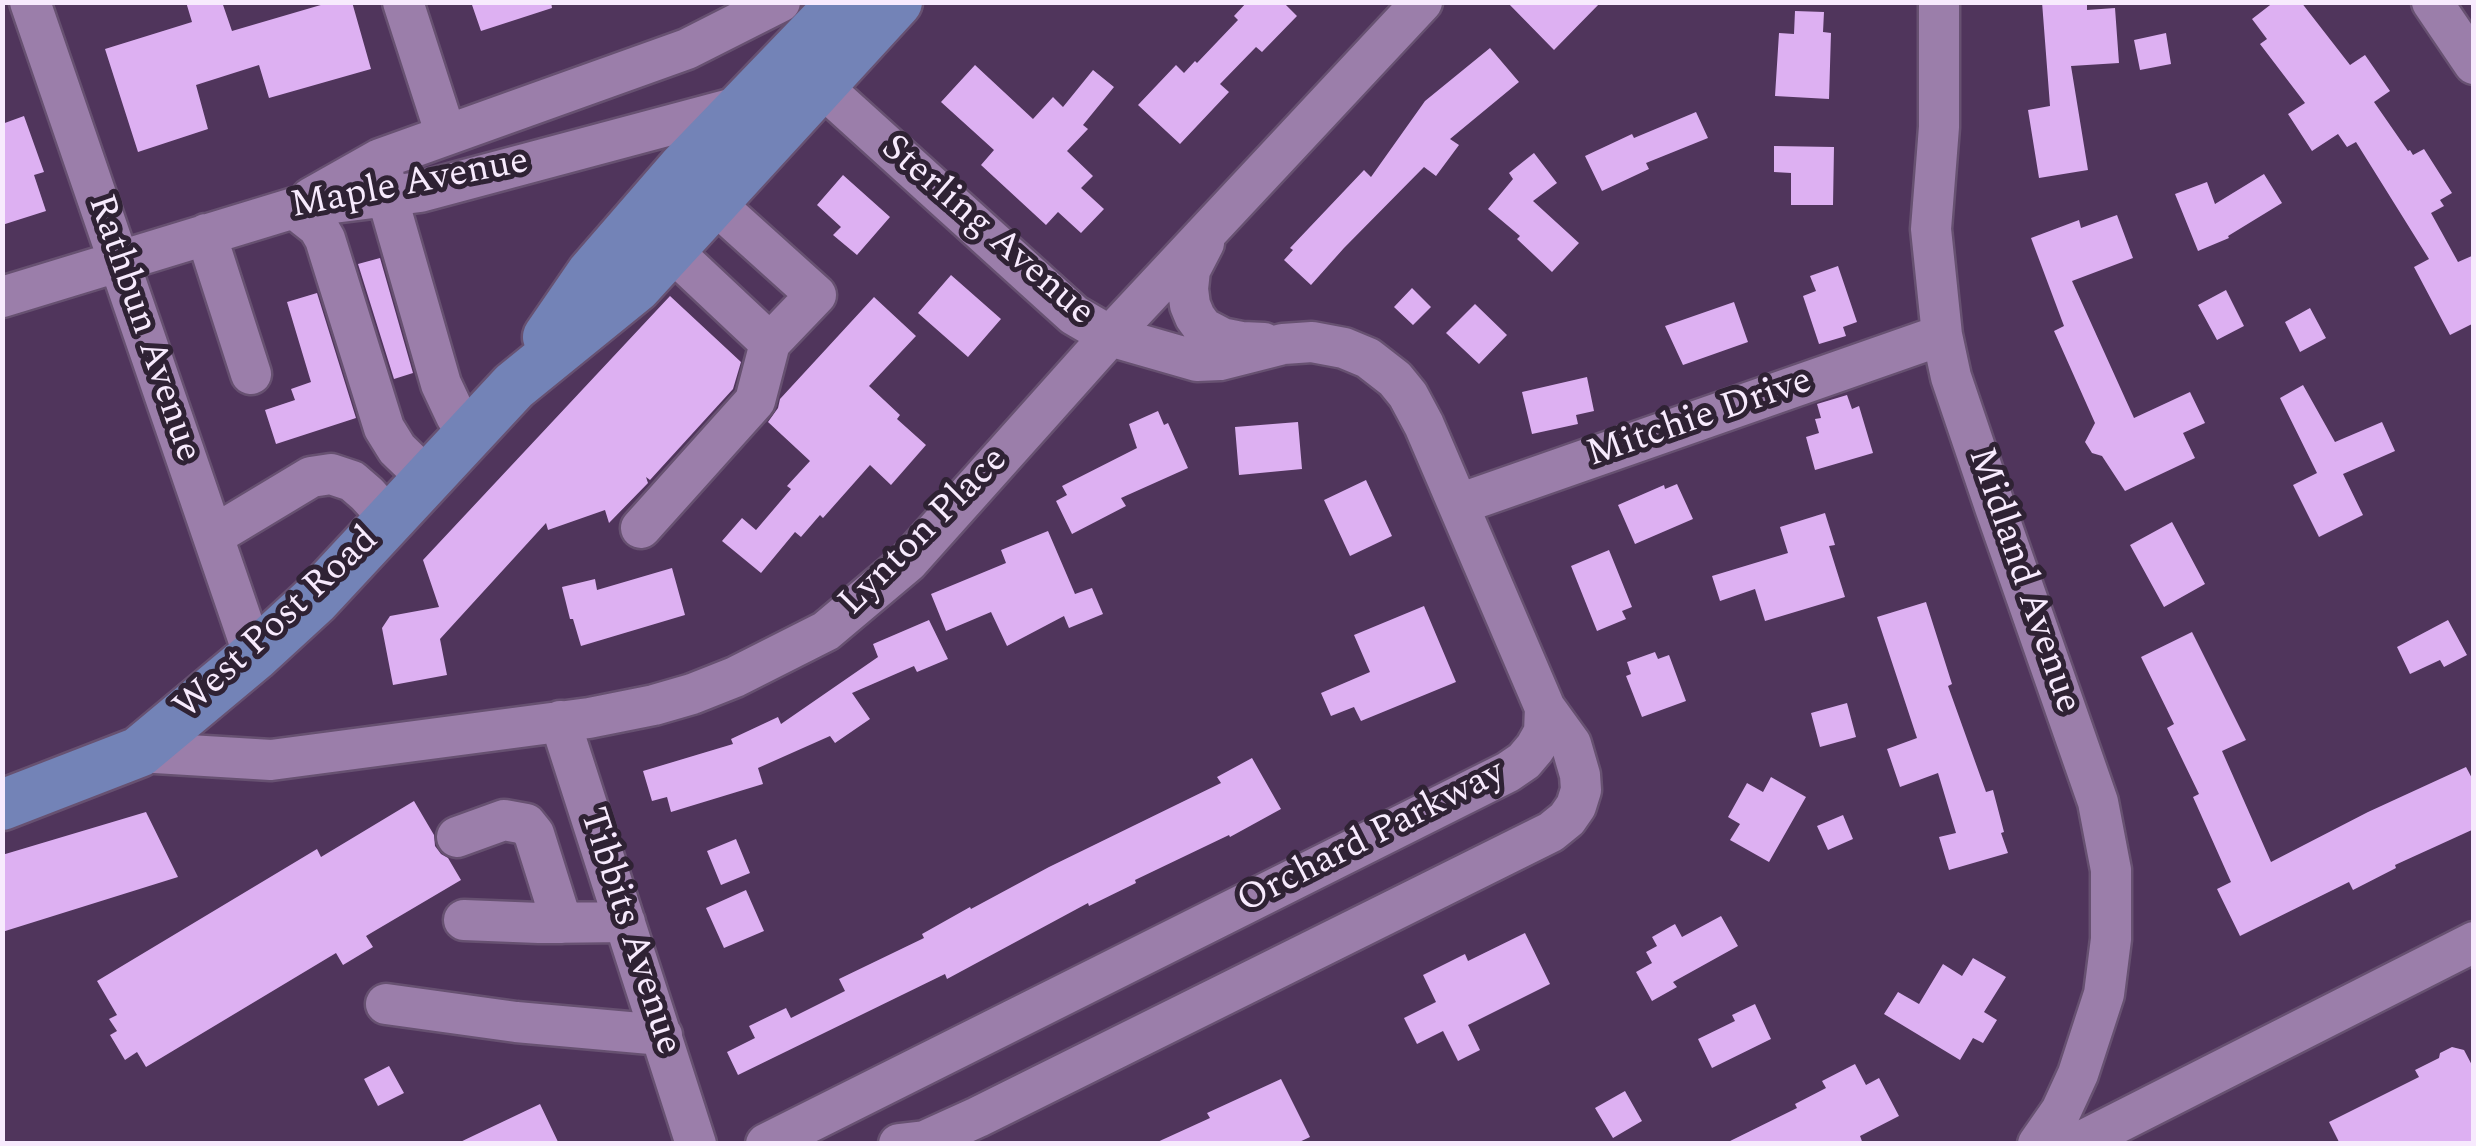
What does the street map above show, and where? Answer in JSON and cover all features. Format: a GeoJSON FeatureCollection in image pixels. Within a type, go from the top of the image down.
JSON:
{"type":"FeatureCollection","features":[{"type":"Feature","properties":{"kind":"main road","name":"West Post Road"},"geometry":{"type":"LineString","coordinates":[[514,386],[592,272],[683,168],[842,2]]}},
{"type":"Feature","properties":{"kind":"main road","name":"West Post Road"},"geometry":{"type":"LineString","coordinates":[[2,805],[139,752],[254,656],[315,600],[514,386],[636,286],[897,2]]}},
{"type":"Feature","properties":{"kind":"street","name":"Rathbun Avenue"},"geometry":{"type":"LineString","coordinates":[[30,2],[254,656]]}},
{"type":"Feature","properties":{"kind":"street"},"geometry":{"type":"LineString","coordinates":[[403,2],[446,135]]}},
{"type":"Feature","properties":{"kind":"street","name":"Maple Avenue"},"geometry":{"type":"LineString","coordinates":[[2,297],[384,178],[446,135],[688,49],[733,16],[780,2]]}},
{"type":"Feature","properties":{"kind":"street","name":"Lynton Place"},"geometry":{"type":"LineString","coordinates":[[139,752],[271,760],[654,706],[735,677],[826,631],[908,562],[1110,336],[1422,2]]}},
{"type":"Feature","properties":{"kind":"street","name":"Midland Avenue"},"geometry":{"type":"LineString","coordinates":[[1939,2],[1939,127],[1931,229],[1942,335],[1951,377],[1994,507],[2098,802],[2111,870],[2111,939],[2104,994],[2078,1074],[2061,1111],[2038,1144]]}},
{"type":"Feature","properties":{"kind":"street"},"geometry":{"type":"LineString","coordinates":[[2432,2],[2474,64]]}},
{"type":"Feature","properties":{"kind":"street","name":"Maple Avenue"},"geometry":{"type":"LineString","coordinates":[[384,178],[420,192],[820,86]]}},
{"type":"Feature","properties":{"kind":"street","name":"Sterling Avenue"},"geometry":{"type":"LineString","coordinates":[[820,86],[1074,315],[1110,336],[1198,361],[1220,360],[1283,344]]}},
{"type":"Feature","properties":{"kind":"street"},"geometry":{"type":"LineString","coordinates":[[384,178],[441,384],[456,416],[470,433]]}},
{"type":"Feature","properties":{"kind":"street"},"geometry":{"type":"LineString","coordinates":[[641,528],[755,401],[770,344],[816,295],[713,202]]}},
{"type":"Feature","properties":{"kind":"street"},"geometry":{"type":"LineString","coordinates":[[294,208],[318,227],[326,239],[384,428],[428,479]]}},
{"type":"Feature","properties":{"kind":"street","name":"Sterling Avenue"},"geometry":{"type":"LineString","coordinates":[[1212,228],[1190,270],[1188,289],[1190,305],[1203,328],[1242,342],[1312,342],[1344,348],[1368,358],[1408,394],[1546,708]]}},
{"type":"Feature","properties":{"kind":"street"},"geometry":{"type":"LineString","coordinates":[[206,234],[251,374]]}},
{"type":"Feature","properties":{"kind":"street"},"geometry":{"type":"LineString","coordinates":[[670,249],[770,344]]}},
{"type":"Feature","properties":{"kind":"street","name":"Mitchie Drive"},"geometry":{"type":"LineString","coordinates":[[1459,504],[1942,335]]}},
{"type":"Feature","properties":{"kind":"street"},"geometry":{"type":"LineString","coordinates":[[213,536],[311,476],[331,474],[352,482],[390,520]]}},
{"type":"Feature","properties":{"kind":"street","name":"Orchard Parkway"},"geometry":{"type":"LineString","coordinates":[[766,1144],[1508,772],[1524,760],[1544,732],[1546,708]]}},
{"type":"Feature","properties":{"kind":"street","name":"Orchard Parkway"},"geometry":{"type":"LineString","coordinates":[[899,1144],[925,1140],[978,1116],[1550,832],[1567,819],[1581,790],[1570,744],[1546,708]]}},
{"type":"Feature","properties":{"kind":"street","name":"Tibbits Avenue"},"geometry":{"type":"LineString","coordinates":[[560,721],[696,1144]]}},
{"type":"Feature","properties":{"kind":"street"},"geometry":{"type":"LineString","coordinates":[[457,838],[504,820],[526,824],[534,834],[562,923]]}},
{"type":"Feature","properties":{"kind":"street"},"geometry":{"type":"LineString","coordinates":[[464,920],[625,922]]}},
{"type":"Feature","properties":{"kind":"street"},"geometry":{"type":"LineString","coordinates":[[2076,1144],[2474,942]]}},
{"type":"Feature","properties":{"kind":"street"},"geometry":{"type":"LineString","coordinates":[[386,1004],[516,1022],[662,1035]]}},
{"type":"Feature","properties":{"kind":"building"},"geometry":{"type":"Polygon","coordinates":[[[186,2],[222,2],[232,31],[331,2],[352,2],[371,69],[269,98],[259,65],[196,85],[208,129],[138,152],[105,49],[192,22],[186,2]]]}},
{"type":"Feature","properties":{"kind":"building"},"geometry":{"type":"Polygon","coordinates":[[[471,2],[551,2],[552,8],[481,31],[471,2]]]}},
{"type":"Feature","properties":{"kind":"building"},"geometry":{"type":"Polygon","coordinates":[[[1247,2],[1283,2],[1297,16],[1262,52],[1256,47],[1220,84],[1229,92],[1180,144],[1138,105],[1176,65],[1184,73],[1197,63],[1238,20],[1234,16],[1247,2]]]}},
{"type":"Feature","properties":{"kind":"building"},"geometry":{"type":"Polygon","coordinates":[[[1507,2],[1601,2],[1554,50],[1507,2]]]}},
{"type":"Feature","properties":{"kind":"building"},"geometry":{"type":"Polygon","coordinates":[[[2042,2],[2087,2],[2087,10],[2115,8],[2119,63],[2071,66],[2088,170],[2039,178],[2028,110],[2050,106],[2042,2]]]}},
{"type":"Feature","properties":{"kind":"building"},"geometry":{"type":"Polygon","coordinates":[[[2274,2],[2301,2],[2350,65],[2365,55],[2390,91],[2374,102],[2408,151],[2413,155],[2424,149],[2452,193],[2440,200],[2444,206],[2431,213],[2458,262],[2474,255],[2474,323],[2450,335],[2414,267],[2429,259],[2356,142],[2347,147],[2338,134],[2312,151],[2288,114],[2305,103],[2260,44],[2267,39],[2252,19],[2274,2]]]}},
{"type":"Feature","properties":{"kind":"building"},"geometry":{"type":"Polygon","coordinates":[[[1795,11],[1824,12],[1823,32],[1831,33],[1829,99],[1775,96],[1779,33],[1794,34],[1795,11]]]}},
{"type":"Feature","properties":{"kind":"building"},"geometry":{"type":"Polygon","coordinates":[[[2166,33],[2171,64],[2140,70],[2134,40],[2166,33]]]}},
{"type":"Feature","properties":{"kind":"building"},"geometry":{"type":"Polygon","coordinates":[[[1490,48],[1519,82],[1450,139],[1459,145],[1436,176],[1424,167],[1311,285],[1284,260],[1293,250],[1290,248],[1364,170],[1371,177],[1425,101],[1490,48]]]}},
{"type":"Feature","properties":{"kind":"building"},"geometry":{"type":"Polygon","coordinates":[[[975,65],[1033,119],[1053,97],[1063,107],[1093,70],[1114,87],[1083,125],[1088,129],[1067,151],[1093,176],[1081,188],[1104,209],[1081,233],[1058,212],[1046,225],[981,165],[994,150],[941,102],[975,65]]]}},
{"type":"Feature","properties":{"kind":"building"},"geometry":{"type":"Polygon","coordinates":[[[1696,112],[1708,138],[1646,163],[1649,169],[1602,191],[1585,156],[1632,134],[1634,138],[1696,112]]]}},
{"type":"Feature","properties":{"kind":"building"},"geometry":{"type":"Polygon","coordinates":[[[24,116],[44,172],[34,175],[46,211],[2,225],[2,124],[24,116]]]}},
{"type":"Feature","properties":{"kind":"building"},"geometry":{"type":"Polygon","coordinates":[[[1774,146],[1834,147],[1833,205],[1791,205],[1791,173],[1774,172],[1774,146]]]}},
{"type":"Feature","properties":{"kind":"building"},"geometry":{"type":"Polygon","coordinates":[[[1534,153],[1557,183],[1533,201],[1579,243],[1552,272],[1517,239],[1520,236],[1488,209],[1513,179],[1509,173],[1534,153]]]}},
{"type":"Feature","properties":{"kind":"building"},"geometry":{"type":"Polygon","coordinates":[[[2264,174],[2282,203],[2229,238],[2198,251],[2175,194],[2207,182],[2215,204],[2264,174]]]}},
{"type":"Feature","properties":{"kind":"building"},"geometry":{"type":"Polygon","coordinates":[[[843,175],[890,217],[857,255],[833,235],[841,227],[817,205],[843,175]]]}},
{"type":"Feature","properties":{"kind":"building"},"geometry":{"type":"Polygon","coordinates":[[[2117,215],[2133,258],[2072,281],[2134,418],[2190,392],[2205,423],[2183,433],[2195,458],[2125,491],[2102,456],[2092,453],[2085,442],[2095,423],[2054,331],[2064,326],[2031,238],[2079,220],[2081,228],[2117,215]]]}},
{"type":"Feature","properties":{"kind":"building"},"geometry":{"type":"Polygon","coordinates":[[[380,258],[413,373],[394,379],[358,264],[380,258]]]}},
{"type":"Feature","properties":{"kind":"building"},"geometry":{"type":"Polygon","coordinates":[[[1838,266],[1857,322],[1843,327],[1846,336],[1819,344],[1803,296],[1816,291],[1810,276],[1838,266]]]}},
{"type":"Feature","properties":{"kind":"building"},"geometry":{"type":"Polygon","coordinates":[[[951,275],[1001,319],[968,357],[918,313],[951,275]]]}},
{"type":"Feature","properties":{"kind":"building"},"geometry":{"type":"Polygon","coordinates":[[[1412,288],[1431,307],[1413,325],[1394,307],[1412,288]]]}},
{"type":"Feature","properties":{"kind":"building"},"geometry":{"type":"Polygon","coordinates":[[[2226,290],[2244,326],[2217,340],[2198,305],[2226,290]]]}},
{"type":"Feature","properties":{"kind":"building"},"geometry":{"type":"Polygon","coordinates":[[[317,293],[356,418],[276,444],[265,410],[295,400],[291,389],[311,382],[287,302],[317,293]]]}},
{"type":"Feature","properties":{"kind":"building"},"geometry":{"type":"Polygon","coordinates":[[[670,296],[741,362],[733,389],[650,480],[646,477],[648,483],[609,523],[605,510],[548,530],[546,523],[440,639],[447,675],[393,685],[382,628],[390,616],[439,607],[423,560],[670,296]]]}},
{"type":"Feature","properties":{"kind":"building"},"geometry":{"type":"Polygon","coordinates":[[[874,297],[916,336],[869,386],[926,445],[891,485],[870,465],[823,518],[820,515],[801,537],[795,532],[761,573],[722,541],[742,518],[756,530],[810,461],[768,422],[780,399],[874,297]]]}},
{"type":"Feature","properties":{"kind":"building"},"geometry":{"type":"Polygon","coordinates":[[[1734,302],[1748,342],[1683,365],[1665,326],[1734,302]]]}},
{"type":"Feature","properties":{"kind":"building"},"geometry":{"type":"Polygon","coordinates":[[[1475,304],[1507,335],[1479,364],[1446,333],[1475,304]]]}},
{"type":"Feature","properties":{"kind":"building"},"geometry":{"type":"Polygon","coordinates":[[[2310,308],[2326,338],[2300,352],[2285,322],[2310,308]]]}},
{"type":"Feature","properties":{"kind":"building"},"geometry":{"type":"Polygon","coordinates":[[[1587,377],[1594,411],[1576,415],[1578,424],[1532,434],[1522,392],[1587,377]]]}},
{"type":"Feature","properties":{"kind":"building"},"geometry":{"type":"Polygon","coordinates":[[[2303,385],[2335,442],[2382,422],[2395,451],[2343,474],[2363,515],[2319,537],[2293,485],[2317,473],[2280,398],[2303,385]]]}},
{"type":"Feature","properties":{"kind":"building"},"geometry":{"type":"Polygon","coordinates":[[[1847,395],[1852,409],[1859,406],[1873,453],[1815,470],[1806,437],[1819,433],[1815,419],[1821,418],[1817,404],[1847,395]]]}},
{"type":"Feature","properties":{"kind":"building"},"geometry":{"type":"Polygon","coordinates":[[[1158,411],[1164,425],[1168,423],[1188,468],[1121,498],[1126,506],[1072,534],[1056,501],[1067,495],[1062,486],[1137,448],[1129,424],[1158,411]]]}},
{"type":"Feature","properties":{"kind":"building"},"geometry":{"type":"Polygon","coordinates":[[[1298,422],[1302,469],[1239,475],[1235,427],[1298,422]]]}},
{"type":"Feature","properties":{"kind":"building"},"geometry":{"type":"Polygon","coordinates":[[[1366,480],[1392,536],[1350,556],[1324,500],[1366,480]]]}},
{"type":"Feature","properties":{"kind":"building"},"geometry":{"type":"Polygon","coordinates":[[[1677,484],[1693,519],[1635,544],[1618,505],[1664,485],[1665,489],[1677,484]]]}},
{"type":"Feature","properties":{"kind":"building"},"geometry":{"type":"Polygon","coordinates":[[[1825,513],[1835,545],[1829,546],[1845,597],[1765,621],[1755,589],[1720,601],[1712,576],[1788,553],[1780,527],[1825,513]]]}},
{"type":"Feature","properties":{"kind":"building"},"geometry":{"type":"Polygon","coordinates":[[[2172,522],[2205,584],[2164,607],[2130,545],[2172,522]]]}},
{"type":"Feature","properties":{"kind":"building"},"geometry":{"type":"Polygon","coordinates":[[[1048,531],[1075,594],[1092,588],[1103,614],[1069,628],[1064,616],[1007,646],[991,612],[946,631],[931,594],[1006,563],[1001,550],[1048,531]]]}},
{"type":"Feature","properties":{"kind":"building"},"geometry":{"type":"Polygon","coordinates":[[[1609,550],[1632,607],[1622,611],[1626,619],[1597,631],[1571,566],[1609,550]]]}},
{"type":"Feature","properties":{"kind":"building"},"geometry":{"type":"Polygon","coordinates":[[[672,568],[685,615],[581,646],[562,587],[595,579],[597,590],[672,568]]]}},
{"type":"Feature","properties":{"kind":"building"},"geometry":{"type":"Polygon","coordinates":[[[1926,602],[1952,684],[1948,686],[1986,792],[1993,790],[2008,853],[1949,870],[1939,837],[1956,833],[1938,773],[1900,787],[1887,749],[1917,738],[1877,617],[1926,602]]]}},
{"type":"Feature","properties":{"kind":"building"},"geometry":{"type":"Polygon","coordinates":[[[1424,606],[1456,682],[1361,721],[1354,707],[1331,716],[1321,693],[1370,672],[1354,635],[1424,606]]]}},
{"type":"Feature","properties":{"kind":"building"},"geometry":{"type":"Polygon","coordinates":[[[929,620],[948,659],[917,672],[914,666],[852,693],[870,719],[835,743],[830,736],[758,768],[763,784],[671,812],[667,797],[652,801],[643,771],[733,744],[731,739],[778,717],[781,724],[878,657],[873,644],[929,620]]]}},
{"type":"Feature","properties":{"kind":"building"},"geometry":{"type":"Polygon","coordinates":[[[2448,620],[2467,655],[2444,667],[2440,660],[2410,674],[2397,647],[2448,620]]]}},
{"type":"Feature","properties":{"kind":"building"},"geometry":{"type":"Polygon","coordinates":[[[2192,632],[2246,740],[2222,751],[2271,862],[2466,767],[2474,782],[2474,829],[2395,865],[2396,868],[2353,890],[2349,882],[2240,936],[2217,889],[2231,882],[2193,797],[2199,794],[2167,728],[2174,724],[2141,657],[2192,632]]]}},
{"type":"Feature","properties":{"kind":"building"},"geometry":{"type":"Polygon","coordinates":[[[1655,652],[1658,659],[1669,655],[1686,701],[1642,717],[1626,676],[1631,674],[1627,662],[1655,652]]]}},
{"type":"Feature","properties":{"kind":"building"},"geometry":{"type":"Polygon","coordinates":[[[1847,703],[1856,737],[1820,747],[1811,713],[1847,703]]]}},
{"type":"Feature","properties":{"kind":"building"},"geometry":{"type":"Polygon","coordinates":[[[1252,758],[1281,809],[1089,906],[1088,903],[947,979],[945,974],[738,1075],[727,1052],[755,1038],[749,1026],[786,1008],[791,1018],[845,991],[839,979],[924,938],[922,934],[970,907],[1221,783],[1217,777],[1252,758]]]}},
{"type":"Feature","properties":{"kind":"building"},"geometry":{"type":"Polygon","coordinates":[[[1771,777],[1806,797],[1769,862],[1730,840],[1740,824],[1728,817],[1747,783],[1763,792],[1771,777]]]}},
{"type":"Feature","properties":{"kind":"building"},"geometry":{"type":"Polygon","coordinates":[[[414,801],[434,835],[435,846],[448,858],[461,880],[366,936],[373,947],[343,965],[336,953],[146,1067],[137,1052],[125,1060],[110,1035],[117,1031],[109,1019],[117,1015],[97,981],[317,849],[321,857],[414,801]]]}},
{"type":"Feature","properties":{"kind":"building"},"geometry":{"type":"Polygon","coordinates":[[[146,812],[178,877],[2,932],[2,855],[146,812]]]}},
{"type":"Feature","properties":{"kind":"building"},"geometry":{"type":"Polygon","coordinates":[[[1843,815],[1853,839],[1828,850],[1817,826],[1843,815]]]}},
{"type":"Feature","properties":{"kind":"building"},"geometry":{"type":"Polygon","coordinates":[[[736,839],[750,873],[721,885],[707,851],[736,839]]]}},
{"type":"Feature","properties":{"kind":"building"},"geometry":{"type":"Polygon","coordinates":[[[746,890],[764,931],[724,948],[706,908],[746,890]]]}},
{"type":"Feature","properties":{"kind":"building"},"geometry":{"type":"Polygon","coordinates":[[[1721,916],[1738,946],[1673,982],[1677,987],[1652,1001],[1636,972],[1652,963],[1646,952],[1657,946],[1652,937],[1675,924],[1682,937],[1721,916]]]}},
{"type":"Feature","properties":{"kind":"building"},"geometry":{"type":"Polygon","coordinates":[[[1525,933],[1550,984],[1468,1025],[1480,1050],[1458,1061],[1443,1031],[1417,1044],[1404,1018],[1436,1002],[1423,975],[1465,954],[1468,961],[1525,933]]]}},
{"type":"Feature","properties":{"kind":"building"},"geometry":{"type":"Polygon","coordinates":[[[1973,958],[2006,977],[1984,1012],[1997,1020],[1983,1043],[1973,1038],[1960,1060],[1884,1014],[1898,992],[1919,1004],[1943,964],[1962,976],[1973,958]]]}},
{"type":"Feature","properties":{"kind":"building"},"geometry":{"type":"Polygon","coordinates":[[[1755,1004],[1771,1039],[1712,1068],[1698,1039],[1735,1021],[1732,1015],[1755,1004]]]}},
{"type":"Feature","properties":{"kind":"building"},"geometry":{"type":"Polygon","coordinates":[[[2452,1047],[2464,1050],[2474,1069],[2474,1144],[2340,1144],[2329,1122],[2419,1077],[2415,1070],[2452,1047]]]}},
{"type":"Feature","properties":{"kind":"building"},"geometry":{"type":"Polygon","coordinates":[[[1855,1064],[1866,1085],[1879,1078],[1899,1116],[1860,1136],[1863,1144],[1724,1144],[1797,1108],[1795,1104],[1826,1088],[1822,1081],[1855,1064]]]}},
{"type":"Feature","properties":{"kind":"building"},"geometry":{"type":"Polygon","coordinates":[[[389,1066],[404,1093],[378,1106],[364,1079],[389,1066]]]}},
{"type":"Feature","properties":{"kind":"building"},"geometry":{"type":"Polygon","coordinates":[[[1281,1079],[1310,1137],[1295,1144],[1153,1144],[1210,1118],[1207,1113],[1281,1079]]]}},
{"type":"Feature","properties":{"kind":"building"},"geometry":{"type":"Polygon","coordinates":[[[1625,1091],[1642,1121],[1613,1138],[1595,1108],[1625,1091]]]}},
{"type":"Feature","properties":{"kind":"building"},"geometry":{"type":"Polygon","coordinates":[[[540,1104],[559,1144],[456,1144],[540,1104]]]}}]}
